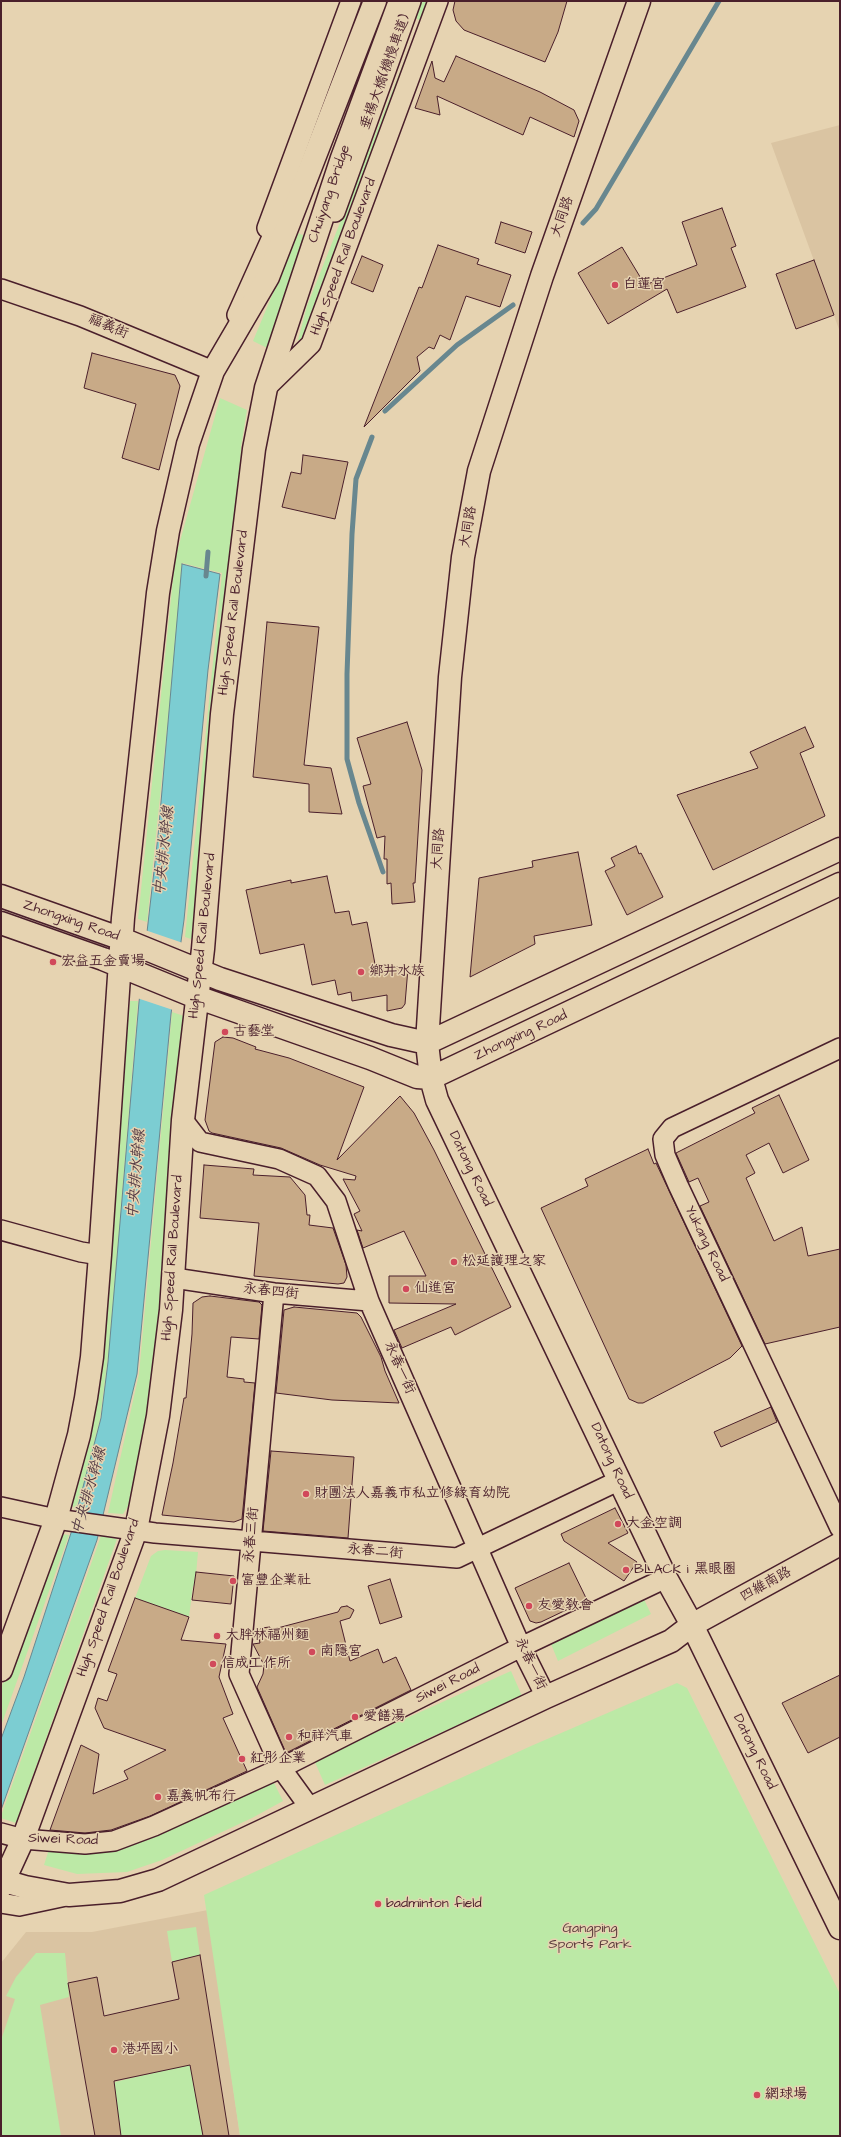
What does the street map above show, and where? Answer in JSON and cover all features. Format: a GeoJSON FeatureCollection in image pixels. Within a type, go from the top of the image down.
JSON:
{"type":"FeatureCollection","features":[{"type":"Feature","properties":{"kind":"street"},"geometry":{"type":"LineString","coordinates":[[1,1670],[63,1520],[86,1398],[92,1357],[100,1255],[130,969],[158,593],[168,530],[188,444],[213,371],[351,1]]}},
{"type":"Feature","properties":{"kind":"street"},"geometry":{"type":"LineString","coordinates":[[261,277],[306,162],[364,1]]}},
{"type":"Feature","properties":{"kind":"street","name":"Chuiyang Bridge"},"geometry":{"type":"LineString","coordinates":[[213,371],[261,277],[375,1]]}},
{"type":"Feature","properties":{"kind":"street","name":"Chuiyang Bridge"},"geometry":{"type":"LineString","coordinates":[[266,388],[300,300],[342,158],[400,1]]}},
{"type":"Feature","properties":{"kind":"street","name":"垂楊大橋(機慢車道)"},"geometry":{"type":"LineString","coordinates":[[300,300],[412,1]]}},
{"type":"Feature","properties":{"kind":"street","name":"High Speed Rail Boulevard"},"geometry":{"type":"LineString","coordinates":[[2,1882],[10,1836],[136,1530],[158,1416],[174,1278],[183,1120],[222,714],[254,450],[266,388],[311,344],[438,1]]}},
{"type":"Feature","properties":{"kind":"street","name":"大同路"},"geometry":{"type":"LineString","coordinates":[[431,1078],[427,1044],[450,677],[463,557],[479,470],[542,276],[639,1]]}},
{"type":"Feature","properties":{"kind":"street","name":"福義街"},"geometry":{"type":"LineString","coordinates":[[1,289],[80,316],[213,371]]}},
{"type":"Feature","properties":{"kind":"street"},"geometry":{"type":"LineString","coordinates":[[197,970],[391,1035],[427,1044],[840,849]]}},
{"type":"Feature","properties":{"kind":"street","name":"Zhongxing Road"},"geometry":{"type":"LineString","coordinates":[[431,1078],[840,884]]}},
{"type":"Feature","properties":{"kind":"street","name":"Zhongxing Road"},"geometry":{"type":"LineString","coordinates":[[1,896],[131,943],[197,970]]}},
{"type":"Feature","properties":{"kind":"street","name":"Zhongxing Road"},"geometry":{"type":"LineString","coordinates":[[1,923],[130,969],[195,996]]}},
{"type":"Feature","properties":{"kind":"street"},"geometry":{"type":"LineString","coordinates":[[195,996],[370,1058],[416,1078],[431,1078]]}},
{"type":"Feature","properties":{"kind":"street","name":"Yukang Road"},"geometry":{"type":"LineString","coordinates":[[840,1048],[672,1128],[663,1139],[665,1155],[678,1185],[840,1528]]}},
{"type":"Feature","properties":{"kind":"street","name":"Datong Road"},"geometry":{"type":"LineString","coordinates":[[431,1078],[436,1100],[666,1578],[692,1625],[840,1928]]}},
{"type":"Feature","properties":{"kind":"street","name":"永春一街"},"geometry":{"type":"LineString","coordinates":[[183,1120],[200,1142],[279,1159],[317,1176],[336,1201],[369,1301],[522,1647],[546,1697]]}},
{"type":"Feature","properties":{"kind":"street"},"geometry":{"type":"LineString","coordinates":[[1,1230],[81,1252],[100,1255]]}},
{"type":"Feature","properties":{"kind":"street","name":"永春四街"},"geometry":{"type":"LineString","coordinates":[[174,1278],[274,1293],[369,1301]]}},
{"type":"Feature","properties":{"kind":"street","name":"永春三街"},"geometry":{"type":"LineString","coordinates":[[274,1293],[239,1674],[281,1768],[310,1808]]}},
{"type":"Feature","properties":{"kind":"street","name":"永春二街"},"geometry":{"type":"LineString","coordinates":[[1,1507],[63,1520],[136,1530],[252,1542],[457,1558],[620,1480]]}},
{"type":"Feature","properties":{"kind":"street","name":"四維南路"},"geometry":{"type":"LineString","coordinates":[[692,1625],[840,1544]]}},
{"type":"Feature","properties":{"kind":"street","name":"Siwei Road"},"geometry":{"type":"LineString","coordinates":[[10,1836],[85,1844],[114,1841],[154,1826],[281,1768],[522,1647],[666,1578]]}},
{"type":"Feature","properties":{"kind":"street"},"geometry":{"type":"LineString","coordinates":[[1,1903],[19,1906],[69,1895],[120,1891],[158,1880],[546,1697],[671,1642],[692,1625]]}},
{"type":"Feature","properties":{"kind":"street"},"geometry":{"type":"LineString","coordinates":[[2,1882],[69,1895]]}},
{"type":"Feature","properties":{"kind":"shaded area"},"geometry":{"type":"Polygon","coordinates":[[[840,125],[840,332],[771,143],[840,125]]]}},
{"type":"Feature","properties":{"kind":"shaded area","name":"港坪國小"},"geometry":{"type":"Polygon","coordinates":[[[208,1910],[240,2136],[1,2136],[1,1963],[26,1932],[92,1932],[208,1910]]]}},
{"type":"Feature","properties":{"kind":"green space"},"geometry":{"type":"Polygon","coordinates":[[[417,1],[431,1],[306,343],[298,340],[307,306],[420,21],[415,17],[417,1]]]}},
{"type":"Feature","properties":{"kind":"green space"},"geometry":{"type":"Polygon","coordinates":[[[298,233],[309,238],[275,352],[253,341],[298,233]]]}},
{"type":"Feature","properties":{"kind":"green space"},"geometry":{"type":"Polygon","coordinates":[[[220,398],[247,410],[241,447],[239,507],[194,940],[185,937],[222,573],[182,563],[175,652],[147,922],[138,919],[175,559],[220,398]]]}},
{"type":"Feature","properties":{"kind":"green space"},"geometry":{"type":"Polygon","coordinates":[[[130,1001],[138,1001],[110,1342],[100,1419],[85,1481],[75,1510],[71,1503],[109,1242],[130,1001]]]}},
{"type":"Feature","properties":{"kind":"green space"},"geometry":{"type":"Polygon","coordinates":[[[172,1012],[187,1017],[151,1410],[130,1503],[123,1514],[108,1513],[139,1374],[172,1012]]]}},
{"type":"Feature","properties":{"kind":"green space"},"geometry":{"type":"Polygon","coordinates":[[[61,1534],[69,1535],[1,1726],[1,1688],[61,1534]]]}},
{"type":"Feature","properties":{"kind":"green space"},"geometry":{"type":"Polygon","coordinates":[[[101,1536],[117,1539],[16,1823],[1,1818],[1,1816],[101,1536]]]}},
{"type":"Feature","properties":{"kind":"green space"},"geometry":{"type":"Polygon","coordinates":[[[158,1551],[198,1552],[195,1586],[193,1586],[189,1617],[135,1598],[151,1556],[158,1551]]]}},
{"type":"Feature","properties":{"kind":"green space"},"geometry":{"type":"Polygon","coordinates":[[[641,1593],[651,1614],[558,1661],[549,1639],[641,1593]]]}},
{"type":"Feature","properties":{"kind":"green space"},"geometry":{"type":"Polygon","coordinates":[[[511,1671],[522,1696],[325,1785],[314,1760],[511,1671]]]}},
{"type":"Feature","properties":{"kind":"green space","name":"Gangping Sports Park"},"geometry":{"type":"Polygon","coordinates":[[[677,1683],[687,1688],[840,1994],[840,2136],[240,2136],[204,1895],[531,1746],[677,1683]]]}},
{"type":"Feature","properties":{"kind":"green space"},"geometry":{"type":"Polygon","coordinates":[[[273,1781],[283,1801],[252,1818],[162,1860],[127,1872],[77,1874],[44,1865],[50,1846],[91,1851],[122,1848],[156,1836],[273,1781]]]}},
{"type":"Feature","properties":{"kind":"green space"},"geometry":{"type":"Polygon","coordinates":[[[196,1927],[200,1955],[172,1962],[167,1931],[196,1927]]]}},
{"type":"Feature","properties":{"kind":"green space"},"geometry":{"type":"Polygon","coordinates":[[[36,1953],[65,1953],[69,1997],[40,2005],[61,2136],[1,2136],[1,2040],[15,1999],[6,1996],[16,1977],[36,1953]]]}},
{"type":"Feature","properties":{"kind":"green space"},"geometry":{"type":"Polygon","coordinates":[[[190,2064],[203,2136],[120,2136],[111,2083],[190,2064]]]}},
{"type":"Feature","properties":{"kind":"water"},"geometry":{"type":"Polygon","coordinates":[[[182,564],[220,574],[208,670],[184,920],[171,1014],[137,1374],[97,1540],[1,1810],[1,1739],[24,1677],[71,1533],[101,1418],[108,1362],[139,1002],[158,836],[182,564]]]}},
{"type":"Feature","properties":{"kind":"pier"},"geometry":{"type":"Polygon","coordinates":[[[145,930],[183,943],[173,1010],[137,998],[145,930]]]}},
{"type":"Feature","properties":{"kind":"building"},"geometry":{"type":"Polygon","coordinates":[[[455,1],[567,1],[558,32],[545,62],[464,30],[456,21],[453,10],[455,1]]]}},
{"type":"Feature","properties":{"kind":"building"},"geometry":{"type":"Polygon","coordinates":[[[456,56],[540,92],[574,110],[579,121],[574,137],[530,117],[523,135],[437,96],[440,115],[415,108],[432,61],[435,78],[444,82],[456,56]]]}},
{"type":"Feature","properties":{"kind":"building"},"geometry":{"type":"Polygon","coordinates":[[[722,208],[736,246],[731,248],[746,287],[677,313],[667,289],[608,324],[578,273],[622,247],[645,285],[697,265],[682,222],[722,208]]]}},
{"type":"Feature","properties":{"kind":"building"},"geometry":{"type":"Polygon","coordinates":[[[501,222],[532,232],[525,253],[495,243],[501,222]]]}},
{"type":"Feature","properties":{"kind":"building"},"geometry":{"type":"Polygon","coordinates":[[[438,245],[479,259],[477,264],[511,275],[500,307],[466,296],[450,340],[440,335],[434,349],[429,347],[417,357],[420,371],[364,427],[419,287],[422,288],[438,245]]]}},
{"type":"Feature","properties":{"kind":"building"},"geometry":{"type":"Polygon","coordinates":[[[362,256],[383,265],[373,292],[351,283],[362,256]]]}},
{"type":"Feature","properties":{"kind":"building"},"geometry":{"type":"Polygon","coordinates":[[[814,260],[834,315],[796,329],[776,274],[814,260]]]}},
{"type":"Feature","properties":{"kind":"building"},"geometry":{"type":"Polygon","coordinates":[[[92,353],[175,375],[180,386],[159,470],[122,458],[136,404],[84,388],[92,353]]]}},
{"type":"Feature","properties":{"kind":"building"},"geometry":{"type":"Polygon","coordinates":[[[303,455],[348,462],[335,519],[282,507],[291,472],[301,474],[303,455]]]}},
{"type":"Feature","properties":{"kind":"building"},"geometry":{"type":"Polygon","coordinates":[[[267,622],[319,627],[304,765],[331,768],[342,814],[309,812],[309,784],[253,777],[267,622]]]}},
{"type":"Feature","properties":{"kind":"building"},"geometry":{"type":"Polygon","coordinates":[[[407,722],[422,770],[415,883],[413,883],[415,902],[392,904],[391,883],[387,884],[387,859],[384,859],[385,836],[377,838],[363,786],[371,784],[357,738],[407,722]]]}},
{"type":"Feature","properties":{"kind":"building"},"geometry":{"type":"Polygon","coordinates":[[[805,727],[814,747],[800,753],[825,816],[713,870],[677,795],[758,768],[750,752],[805,727]]]}},
{"type":"Feature","properties":{"kind":"building"},"geometry":{"type":"Polygon","coordinates":[[[636,846],[663,897],[627,915],[605,871],[615,866],[611,858],[636,846]]]}},
{"type":"Feature","properties":{"kind":"building"},"geometry":{"type":"Polygon","coordinates":[[[578,852],[592,925],[534,936],[535,944],[470,977],[479,878],[533,867],[532,861],[578,852]]]}},
{"type":"Feature","properties":{"kind":"building"},"geometry":{"type":"Polygon","coordinates":[[[327,876],[335,913],[349,911],[352,925],[367,922],[375,964],[408,968],[405,1004],[402,1008],[387,1011],[387,995],[352,1001],[351,992],[338,995],[335,980],[312,985],[304,944],[260,954],[246,890],[291,880],[291,883],[327,876]]]}},
{"type":"Feature","properties":{"kind":"building"},"geometry":{"type":"Polygon","coordinates":[[[223,1037],[233,1038],[256,1047],[255,1049],[289,1058],[364,1087],[337,1160],[400,1096],[414,1113],[434,1150],[511,1307],[455,1335],[451,1327],[402,1348],[394,1330],[456,1304],[389,1303],[389,1276],[426,1276],[404,1231],[363,1248],[357,1230],[362,1231],[354,1214],[360,1211],[343,1179],[355,1180],[356,1176],[320,1165],[281,1148],[212,1133],[209,1131],[205,1120],[215,1042],[223,1037]]]}},
{"type":"Feature","properties":{"kind":"building"},"geometry":{"type":"Polygon","coordinates":[[[779,1095],[809,1160],[783,1173],[769,1143],[746,1155],[755,1173],[746,1178],[774,1241],[802,1227],[808,1256],[840,1249],[840,1327],[765,1344],[700,1206],[709,1202],[698,1178],[689,1182],[676,1153],[755,1113],[752,1108],[779,1095]]]}},
{"type":"Feature","properties":{"kind":"building"},"geometry":{"type":"Polygon","coordinates":[[[648,1149],[742,1346],[730,1358],[643,1403],[638,1403],[629,1399],[541,1208],[588,1186],[585,1179],[648,1149]]]}},
{"type":"Feature","properties":{"kind":"building"},"geometry":{"type":"Polygon","coordinates":[[[204,1165],[254,1169],[253,1175],[290,1177],[305,1195],[307,1215],[310,1215],[309,1225],[333,1228],[346,1265],[347,1277],[344,1283],[338,1284],[254,1276],[259,1223],[200,1218],[204,1165]]]}},
{"type":"Feature","properties":{"kind":"building"},"geometry":{"type":"Polygon","coordinates":[[[210,1296],[259,1302],[262,1305],[259,1339],[231,1337],[227,1377],[244,1379],[244,1382],[255,1383],[242,1519],[234,1522],[162,1515],[173,1463],[184,1398],[186,1398],[192,1334],[193,1303],[202,1297],[210,1296]]]}},
{"type":"Feature","properties":{"kind":"building"},"geometry":{"type":"Polygon","coordinates":[[[294,1307],[357,1313],[361,1317],[381,1357],[385,1371],[399,1403],[332,1400],[276,1393],[284,1310],[294,1307]]]}},
{"type":"Feature","properties":{"kind":"building"},"geometry":{"type":"Polygon","coordinates":[[[771,1407],[777,1422],[721,1447],[714,1432],[771,1407]]]}},
{"type":"Feature","properties":{"kind":"building","name":"財團法人嘉義市私立修緣育幼院"},"geometry":{"type":"Polygon","coordinates":[[[271,1451],[354,1457],[348,1538],[263,1531],[271,1451]]]}},
{"type":"Feature","properties":{"kind":"building"},"geometry":{"type":"Polygon","coordinates":[[[615,1508],[628,1533],[608,1543],[637,1562],[624,1581],[564,1541],[561,1534],[615,1508]]]}},
{"type":"Feature","properties":{"kind":"building"},"geometry":{"type":"Polygon","coordinates":[[[569,1563],[587,1600],[541,1622],[536,1623],[530,1621],[515,1588],[569,1563]]]}},
{"type":"Feature","properties":{"kind":"building"},"geometry":{"type":"Polygon","coordinates":[[[196,1572],[234,1576],[231,1604],[192,1600],[196,1572]]]}},
{"type":"Feature","properties":{"kind":"building"},"geometry":{"type":"Polygon","coordinates":[[[390,1579],[402,1617],[380,1624],[368,1586],[390,1579]]]}},
{"type":"Feature","properties":{"kind":"building"},"geometry":{"type":"Polygon","coordinates":[[[135,1598],[189,1617],[181,1640],[226,1644],[219,1677],[233,1714],[223,1718],[247,1771],[150,1816],[111,1830],[85,1833],[50,1830],[81,1745],[99,1754],[93,1794],[128,1779],[124,1771],[166,1750],[104,1728],[95,1708],[98,1698],[107,1701],[117,1674],[108,1671],[135,1598]]]}},
{"type":"Feature","properties":{"kind":"building"},"geometry":{"type":"Polygon","coordinates":[[[347,1606],[354,1610],[350,1618],[340,1621],[350,1661],[378,1649],[383,1663],[396,1657],[411,1690],[286,1753],[257,1687],[263,1674],[264,1665],[253,1644],[260,1643],[258,1634],[261,1628],[270,1627],[270,1630],[338,1612],[341,1607],[347,1606]]]}},
{"type":"Feature","properties":{"kind":"building"},"geometry":{"type":"Polygon","coordinates":[[[840,1675],[840,1737],[808,1753],[782,1703],[840,1675]]]}},
{"type":"Feature","properties":{"kind":"building"},"geometry":{"type":"Polygon","coordinates":[[[200,1955],[229,2136],[203,2136],[190,2065],[114,2081],[121,2136],[95,2136],[68,1983],[97,1977],[104,2016],[179,1999],[172,1962],[200,1955]]]}},
{"type":"Feature","properties":{"kind":"waterway"},"geometry":{"type":"LineString","coordinates":[[583,223],[596,209],[719,1]]}},
{"type":"Feature","properties":{"kind":"waterway"},"geometry":{"type":"LineString","coordinates":[[385,411],[457,345],[513,305]]}},
{"type":"Feature","properties":{"kind":"waterway"},"geometry":{"type":"LineString","coordinates":[[372,437],[356,479],[352,534],[347,674],[347,759],[359,803],[383,872]]}},
{"type":"Feature","properties":{"kind":"waterway","name":"中央排水幹線"},"geometry":{"type":"LineString","coordinates":[[206,576],[208,552]]}},
{"type":"Feature","properties":{"kind":"place","name":"白蓮宮"},"geometry":{"type":"Point","coordinates":[615,285]}},
{"type":"Feature","properties":{"kind":"place","name":"宏益五金賣場"},"geometry":{"type":"Point","coordinates":[53,962]}},
{"type":"Feature","properties":{"kind":"place","name":"鄉井水族"},"geometry":{"type":"Point","coordinates":[361,972]}},
{"type":"Feature","properties":{"kind":"place","name":"古藝堂"},"geometry":{"type":"Point","coordinates":[225,1032]}},
{"type":"Feature","properties":{"kind":"place","name":"松延護理之家"},"geometry":{"type":"Point","coordinates":[454,1262]}},
{"type":"Feature","properties":{"kind":"place","name":"仙進宮"},"geometry":{"type":"Point","coordinates":[406,1289]}},
{"type":"Feature","properties":{"kind":"place","name":"財團法人嘉義市私立修緣育幼院"},"geometry":{"type":"Point","coordinates":[306,1494]}},
{"type":"Feature","properties":{"kind":"place","name":"大金空調"},"geometry":{"type":"Point","coordinates":[618,1524]}},
{"type":"Feature","properties":{"kind":"place","name":"BLACK i 黑眼圈"},"geometry":{"type":"Point","coordinates":[626,1570]}},
{"type":"Feature","properties":{"kind":"place","name":"富豐企業社"},"geometry":{"type":"Point","coordinates":[233,1581]}},
{"type":"Feature","properties":{"kind":"place","name":"友愛教會"},"geometry":{"type":"Point","coordinates":[529,1606]}},
{"type":"Feature","properties":{"kind":"place","name":"大胖林福州麵"},"geometry":{"type":"Point","coordinates":[217,1636]}},
{"type":"Feature","properties":{"kind":"place","name":"南隱宮"},"geometry":{"type":"Point","coordinates":[312,1652]}},
{"type":"Feature","properties":{"kind":"place","name":"信成工作所"},"geometry":{"type":"Point","coordinates":[213,1664]}},
{"type":"Feature","properties":{"kind":"place","name":"愛饍湯"},"geometry":{"type":"Point","coordinates":[355,1717]}},
{"type":"Feature","properties":{"kind":"place","name":"和祥汽車"},"geometry":{"type":"Point","coordinates":[289,1737]}},
{"type":"Feature","properties":{"kind":"place","name":"紅彤企業"},"geometry":{"type":"Point","coordinates":[242,1759]}},
{"type":"Feature","properties":{"kind":"place","name":"嘉義帆布行"},"geometry":{"type":"Point","coordinates":[158,1797]}},
{"type":"Feature","properties":{"kind":"place","name":"badminton field"},"geometry":{"type":"Point","coordinates":[378,1904]}},
{"type":"Feature","properties":{"kind":"place","name":"港坪國小"},"geometry":{"type":"Point","coordinates":[114,2050]}},
{"type":"Feature","properties":{"kind":"place","name":"網球場"},"geometry":{"type":"Point","coordinates":[757,2095]}}]}
